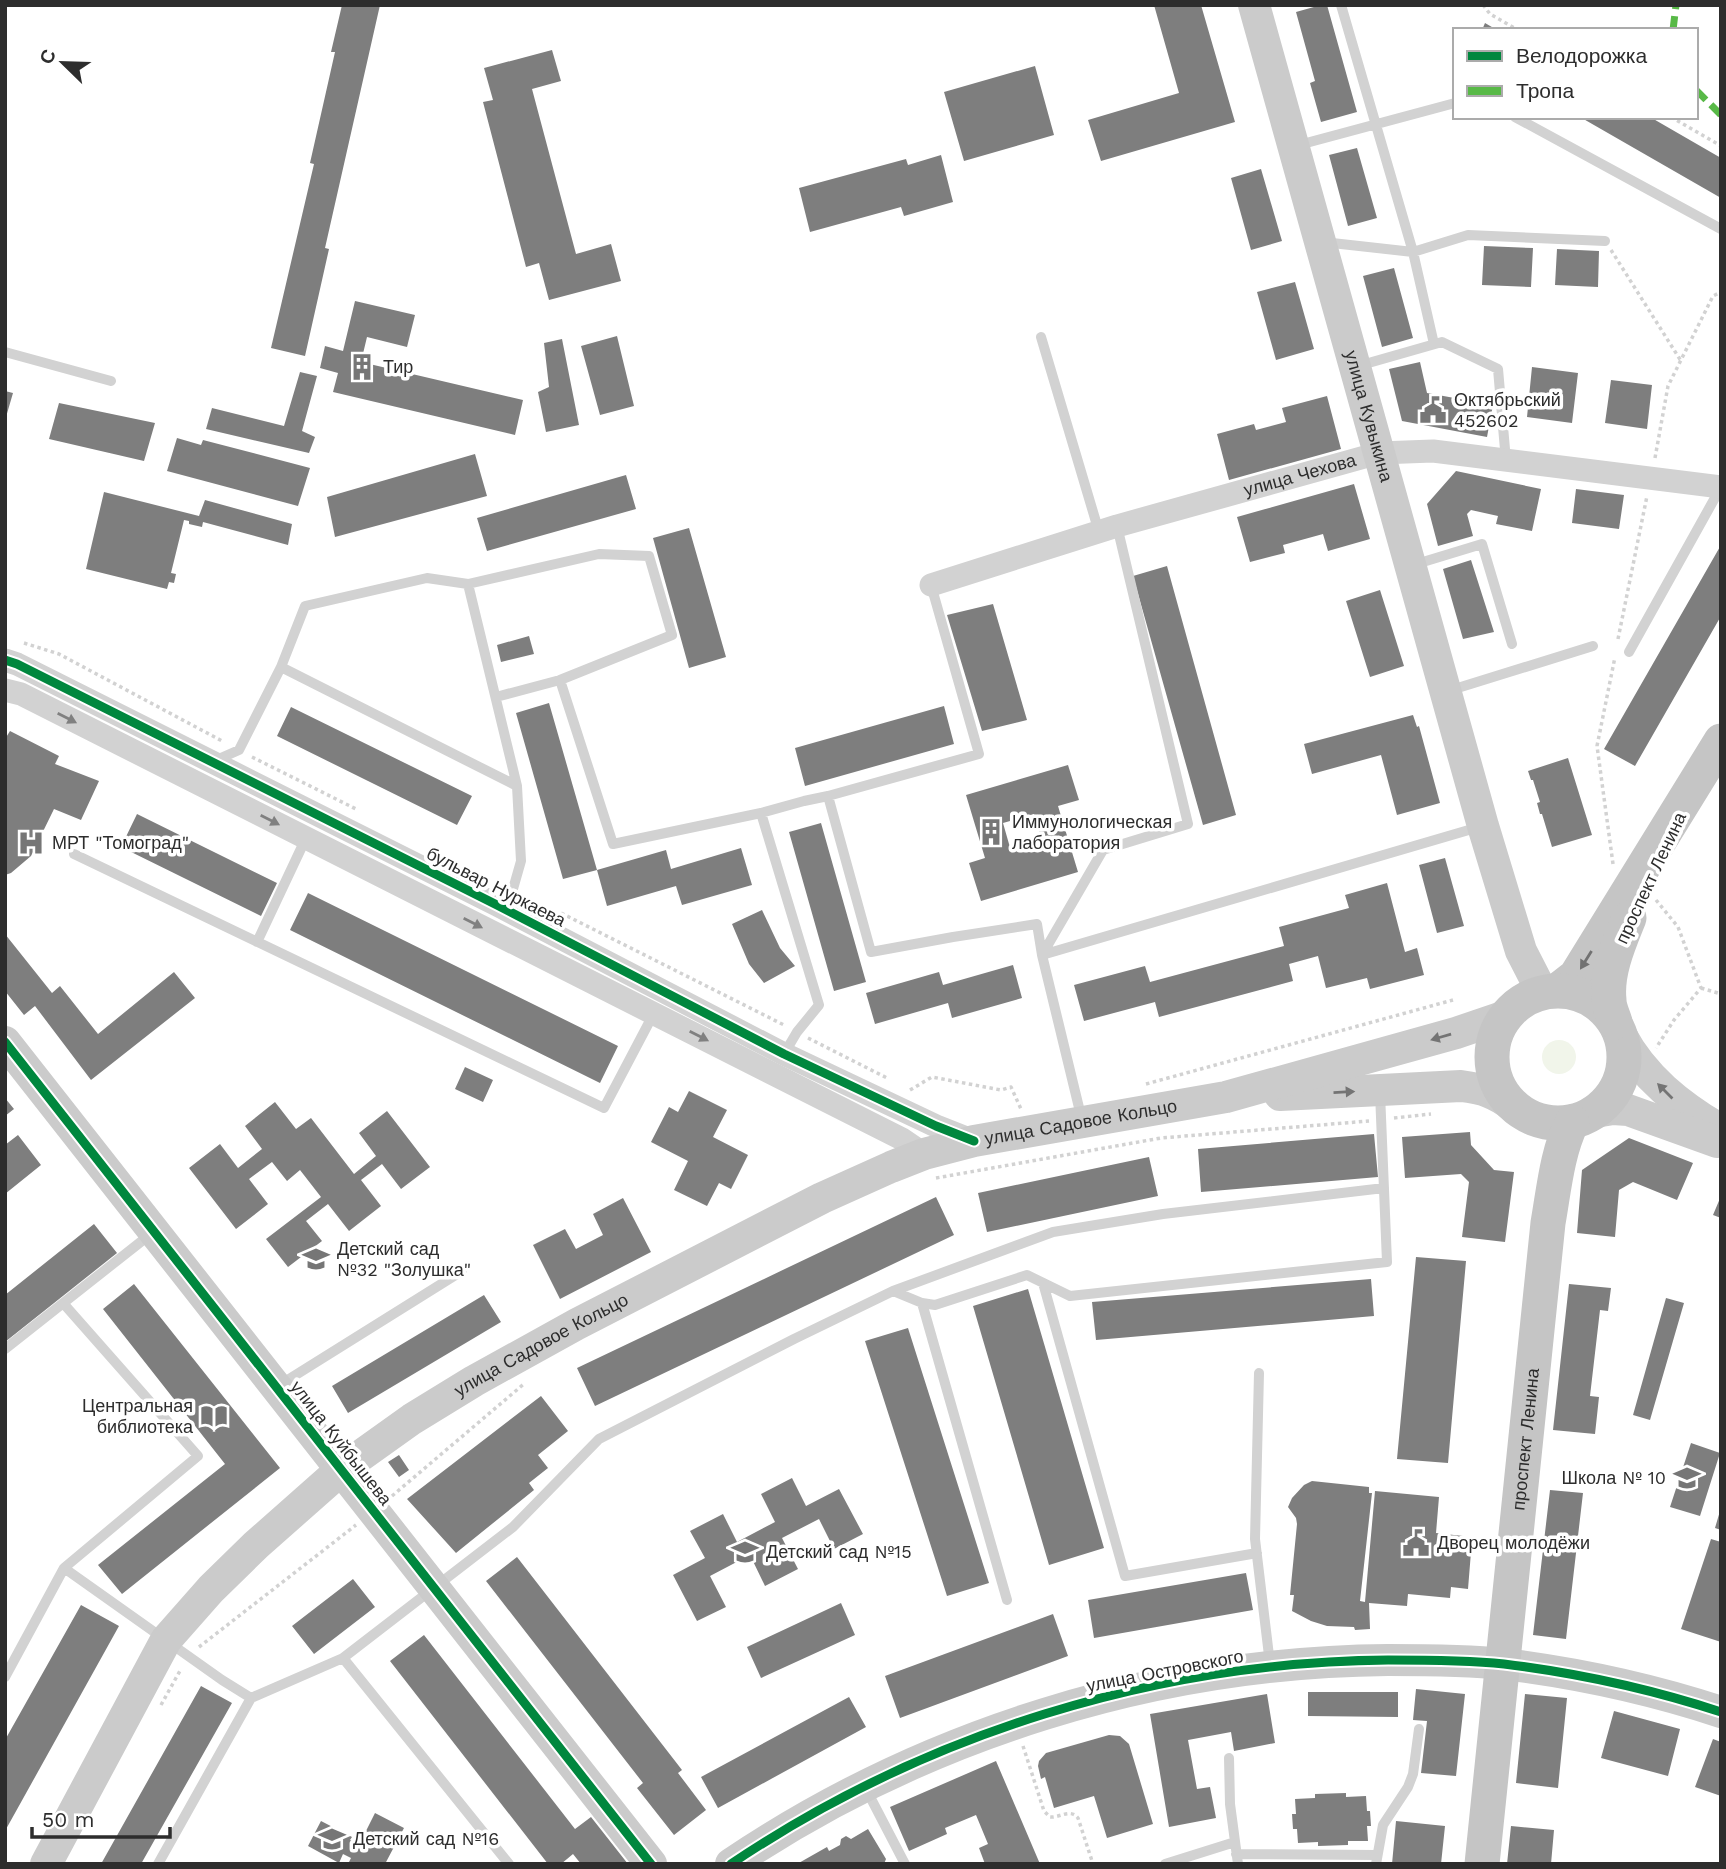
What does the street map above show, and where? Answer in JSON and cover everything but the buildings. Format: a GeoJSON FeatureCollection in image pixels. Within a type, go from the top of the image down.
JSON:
{"type":"FeatureCollection","features":[{"type":"Feature","properties":{"kind":"main road","name":"проспект Ленина"},"geometry":{"type":"LineString","coordinates":[[1532,1000],[1576,976],[1721,741]]}},
{"type":"Feature","properties":{"kind":"main road","name":"проспект Ленина"},"geometry":{"type":"LineString","coordinates":[[1618,1029],[1609,1001],[1610,978],[1616,953],[1631,912],[1700,777]]}},
{"type":"Feature","properties":{"kind":"main road"},"geometry":{"type":"LineString","coordinates":[[1572,992],[1585,996],[1606,1012],[1618,1029],[1624,1057],[1621,1078],[1606,1102],[1583,1117],[1559,1123],[1524,1112],[1503,1093],[1495,1078],[1492,1062],[1497,1030],[1532,1000],[1572,992]]}},
{"type":"Feature","properties":{"kind":"main road","name":"проспект Ленина"},"geometry":{"type":"LineString","coordinates":[[1524,1112],[1540,1132],[1546,1161],[1548,1223]]}},
{"type":"Feature","properties":{"kind":"main road","name":"проспект Ленина"},"geometry":{"type":"LineString","coordinates":[[1482,1864],[1548,1223],[1565,1135],[1583,1117]]}},
{"type":"Feature","properties":{"kind":"street","name":"улица Кувыкина"},"geometry":{"type":"LineString","coordinates":[[1254,5],[1483,826],[1521,951],[1532,1000]]}},
{"type":"Feature","properties":{"kind":"street","name":"улица Чехова"},"geometry":{"type":"LineString","coordinates":[[931,584],[1108,529],[1379,453],[1433,451],[1721,487]]}},
{"type":"Feature","properties":{"kind":"street","name":"бульвар Нуркаева"},"geometry":{"type":"LineString","coordinates":[[11,650],[17,664],[497,905],[784,1054],[936,1126],[974,1141]]}},
{"type":"Feature","properties":{"kind":"street"},"geometry":{"type":"LineString","coordinates":[[5,690],[21,694],[902,1139],[930,1166]]}},
{"type":"Feature","properties":{"kind":"street","name":"улица Садовое Кольцо"},"geometry":{"type":"LineString","coordinates":[[46,1864],[166,1640],[211,1589],[342,1469],[412,1419],[474,1381],[576,1324],[822,1198],[891,1167],[930,1166],[974,1141],[1227,1097],[1456,1033],[1532,1000]]}},
{"type":"Feature","properties":{"kind":"street"},"geometry":{"type":"LineString","coordinates":[[1618,1029],[1629,1051],[1676,1102],[1719,1128]]}},
{"type":"Feature","properties":{"kind":"street","name":"улица Куйбышева"},"geometry":{"type":"LineString","coordinates":[[5,1042],[651,1864]]}},
{"type":"Feature","properties":{"kind":"street","name":"улица Садовое Кольцо"},"geometry":{"type":"LineString","coordinates":[[1227,1097],[1380,1105],[1461,1086],[1483,1088],[1524,1112]]}},
{"type":"Feature","properties":{"kind":"street"},"geometry":{"type":"LineString","coordinates":[[1583,1117],[1613,1109],[1628,1110],[1719,1128]]}},
{"type":"Feature","properties":{"kind":"street","name":"улица Островского"},"geometry":{"type":"LineString","coordinates":[[749,1856],[816,1812],[864,1786],[943,1750],[1067,1707],[1151,1686],[1226,1673],[1323,1662],[1377,1660],[1504,1664],[1604,1681],[1721,1712]]}},
{"type":"Feature","properties":{"kind":"lane"},"geometry":{"type":"LineString","coordinates":[[1341,5],[1413,251],[1434,344]]}},
{"type":"Feature","properties":{"kind":"lane"},"geometry":{"type":"LineString","coordinates":[[1294,146],[1453,104]]}},
{"type":"Feature","properties":{"kind":"lane"},"geometry":{"type":"LineString","coordinates":[[1520,119],[1721,229]]}},
{"type":"Feature","properties":{"kind":"lane"},"geometry":{"type":"LineString","coordinates":[[1320,241],[1413,251],[1468,235],[1605,241]]}},
{"type":"Feature","properties":{"kind":"lane"},"geometry":{"type":"LineString","coordinates":[[1041,337],[1108,529],[1188,824],[1103,850],[1042,955]]}},
{"type":"Feature","properties":{"kind":"lane"},"geometry":{"type":"LineString","coordinates":[[1355,366],[1442,342],[1498,369],[1506,461]]}},
{"type":"Feature","properties":{"kind":"lane"},"geometry":{"type":"LineString","coordinates":[[5,352],[111,381]]}},
{"type":"Feature","properties":{"kind":"lane"},"geometry":{"type":"LineString","coordinates":[[1629,652],[1721,487]]}},
{"type":"Feature","properties":{"kind":"lane"},"geometry":{"type":"LineString","coordinates":[[1411,566],[1482,544],[1512,644]]}},
{"type":"Feature","properties":{"kind":"lane"},"geometry":{"type":"LineString","coordinates":[[213,762],[239,750],[281,667],[305,606],[427,578],[468,584],[599,554],[649,556],[672,635],[560,680],[496,697]]}},
{"type":"Feature","properties":{"kind":"lane"},"geometry":{"type":"LineString","coordinates":[[468,584],[517,786],[521,861],[513,889],[497,905]]}},
{"type":"Feature","properties":{"kind":"lane"},"geometry":{"type":"LineString","coordinates":[[560,680],[613,844],[828,796],[979,754],[931,584]]}},
{"type":"Feature","properties":{"kind":"lane"},"geometry":{"type":"LineString","coordinates":[[1446,692],[1593,646]]}},
{"type":"Feature","properties":{"kind":"lane"},"geometry":{"type":"LineString","coordinates":[[281,667],[517,786]]}},
{"type":"Feature","properties":{"kind":"lane"},"geometry":{"type":"LineString","coordinates":[[828,796],[871,952],[1037,925],[1082,1122]]}},
{"type":"Feature","properties":{"kind":"lane"},"geometry":{"type":"LineString","coordinates":[[761,813],[819,1005],[797,1032],[784,1054]]}},
{"type":"Feature","properties":{"kind":"lane"},"geometry":{"type":"LineString","coordinates":[[1042,955],[1483,826]]}},
{"type":"Feature","properties":{"kind":"lane"},"geometry":{"type":"LineString","coordinates":[[257,942],[306,838]]}},
{"type":"Feature","properties":{"kind":"lane"},"geometry":{"type":"LineString","coordinates":[[74,854],[604,1108],[654,1013]]}},
{"type":"Feature","properties":{"kind":"lane"},"geometry":{"type":"LineString","coordinates":[[893,1291],[922,1303],[935,1305],[1027,1275],[1070,1296],[1387,1262],[1380,1105]]}},
{"type":"Feature","properties":{"kind":"lane"},"geometry":{"type":"LineString","coordinates":[[158,1864],[251,1698],[344,1658],[513,1527],[598,1439],[893,1291],[1053,1232],[1163,1214],[1384,1188]]}},
{"type":"Feature","properties":{"kind":"lane"},"geometry":{"type":"LineString","coordinates":[[5,1349],[154,1231]]}},
{"type":"Feature","properties":{"kind":"lane"},"geometry":{"type":"LineString","coordinates":[[277,1387],[462,1271]]}},
{"type":"Feature","properties":{"kind":"lane"},"geometry":{"type":"LineString","coordinates":[[1043,1283],[1125,1576],[1257,1553]]}},
{"type":"Feature","properties":{"kind":"lane"},"geometry":{"type":"LineString","coordinates":[[5,1676],[64,1567],[198,1456],[63,1303]]}},
{"type":"Feature","properties":{"kind":"lane"},"geometry":{"type":"LineString","coordinates":[[922,1303],[1007,1600]]}},
{"type":"Feature","properties":{"kind":"lane"},"geometry":{"type":"LineString","coordinates":[[1259,1373],[1255,1539],[1270,1667]]}},
{"type":"Feature","properties":{"kind":"lane"},"geometry":{"type":"LineString","coordinates":[[64,1567],[251,1698]]}},
{"type":"Feature","properties":{"kind":"lane"},"geometry":{"type":"LineString","coordinates":[[344,1658],[509,1864]]}},
{"type":"Feature","properties":{"kind":"lane"},"geometry":{"type":"LineString","coordinates":[[1228,1758],[1237,1859],[1377,1859],[1383,1825],[1408,1787],[1413,1774],[1419,1729]]}},
{"type":"Feature","properties":{"kind":"lane"},"geometry":{"type":"LineString","coordinates":[[864,1786],[905,1864]]}},
{"type":"Feature","properties":{"kind":"lane"},"geometry":{"type":"LineString","coordinates":[[1165,1864],[1235,1842]]}},
{"type":"Feature","properties":{"kind":"path"},"geometry":{"type":"LineString","coordinates":[[1483,5],[1490,14],[1514,28]]}},
{"type":"Feature","properties":{"kind":"path"},"geometry":{"type":"LineString","coordinates":[[1674,119],[1721,146]]}},
{"type":"Feature","properties":{"kind":"path"},"geometry":{"type":"LineString","coordinates":[[1605,241],[1681,361]]}},
{"type":"Feature","properties":{"kind":"path"},"geometry":{"type":"LineString","coordinates":[[1619,639],[1668,387],[1713,296],[1721,292]]}},
{"type":"Feature","properties":{"kind":"path"},"geometry":{"type":"LineString","coordinates":[[11,650],[59,654],[239,750]]}},
{"type":"Feature","properties":{"kind":"path"},"geometry":{"type":"LineString","coordinates":[[1615,873],[1597,746],[1616,652]]}},
{"type":"Feature","properties":{"kind":"path"},"geometry":{"type":"LineString","coordinates":[[1656,900],[1678,928],[1701,988]]}},
{"type":"Feature","properties":{"kind":"path"},"geometry":{"type":"LineString","coordinates":[[1701,988],[1721,994]]}},
{"type":"Feature","properties":{"kind":"path"},"geometry":{"type":"LineString","coordinates":[[1655,1050],[1674,1020],[1701,988]]}},
{"type":"Feature","properties":{"kind":"path"},"geometry":{"type":"LineString","coordinates":[[1142,1085],[1453,1000]]}},
{"type":"Feature","properties":{"kind":"path"},"geometry":{"type":"LineString","coordinates":[[797,1032],[899,1084]]}},
{"type":"Feature","properties":{"kind":"path"},"geometry":{"type":"LineString","coordinates":[[920,1095],[910,1090],[932,1077],[1001,1090],[1011,1087],[1023,1113]]}},
{"type":"Feature","properties":{"kind":"path"},"geometry":{"type":"LineString","coordinates":[[930,1166],[1161,1138],[1380,1105],[1436,1114]]}},
{"type":"Feature","properties":{"kind":"path"},"geometry":{"type":"LineString","coordinates":[[374,1511],[531,1378]]}},
{"type":"Feature","properties":{"kind":"path"},"geometry":{"type":"LineString","coordinates":[[1015,1723],[1044,1811],[1050,1817],[1071,1813],[1075,1815],[1093,1864]]}},
{"type":"Feature","properties":{"kind":"shaded area"},"geometry":{"type":"Polygon","coordinates":[[[1559,1040],[1571,1045],[1576,1057],[1571,1069],[1559,1074],[1547,1069],[1542,1057],[1547,1045],[1559,1040]]]}},
{"type":"Feature","properties":{"kind":"marked path"},"geometry":{"type":"LineString","coordinates":[[1673,28],[1676,5]]}},
{"type":"Feature","properties":{"kind":"marked path"},"geometry":{"type":"LineString","coordinates":[[1698,92],[1721,115]]}},
{"type":"Feature","properties":{"kind":"cycle path"},"geometry":{"type":"LineString","coordinates":[[5,660],[497,905],[784,1054],[936,1126],[974,1141]]}},
{"type":"Feature","properties":{"kind":"cycle path"},"geometry":{"type":"LineString","coordinates":[[5,1042],[651,1864]]}},
{"type":"Feature","properties":{"kind":"cycle path"},"geometry":{"type":"LineString","coordinates":[[731,1864],[805,1818],[882,1778],[962,1743],[1044,1714],[1129,1691],[1214,1674],[1301,1664],[1388,1660],[1490,1663],[1559,1672],[1614,1683],[1721,1712]]}},
{"type":"Feature","properties":{"kind":"place","name":"Тир"},"geometry":{"type":"Point","coordinates":[362,367]}},
{"type":"Feature","properties":{"kind":"place","name":"Октябрьский 452602"},"geometry":{"type":"Point","coordinates":[1433,410]}},
{"type":"Feature","properties":{"kind":"place","name":"Иммунологическая лаборатория"},"geometry":{"type":"Point","coordinates":[991,832]}},
{"type":"Feature","properties":{"kind":"place","name":"МРТ \"Томоград\""},"geometry":{"type":"Point","coordinates":[31,843]}},
{"type":"Feature","properties":{"kind":"place","name":"Детский сад №32 \"Золушка\""},"geometry":{"type":"Point","coordinates":[316,1259]}},
{"type":"Feature","properties":{"kind":"place","name":"Центральная библиотека"},"geometry":{"type":"Point","coordinates":[214,1416]}},
{"type":"Feature","properties":{"kind":"place","name":"Школа № 10"},"geometry":{"type":"Point","coordinates":[1687,1478]}},
{"type":"Feature","properties":{"kind":"place","name":"Дворец молодёжи"},"geometry":{"type":"Point","coordinates":[1416,1543]}},
{"type":"Feature","properties":{"kind":"place","name":"Детский сад №15"},"geometry":{"type":"Point","coordinates":[745,1552]}},
{"type":"Feature","properties":{"kind":"place","name":"Детский сад №16"},"geometry":{"type":"Point","coordinates":[332,1839]}}]}
